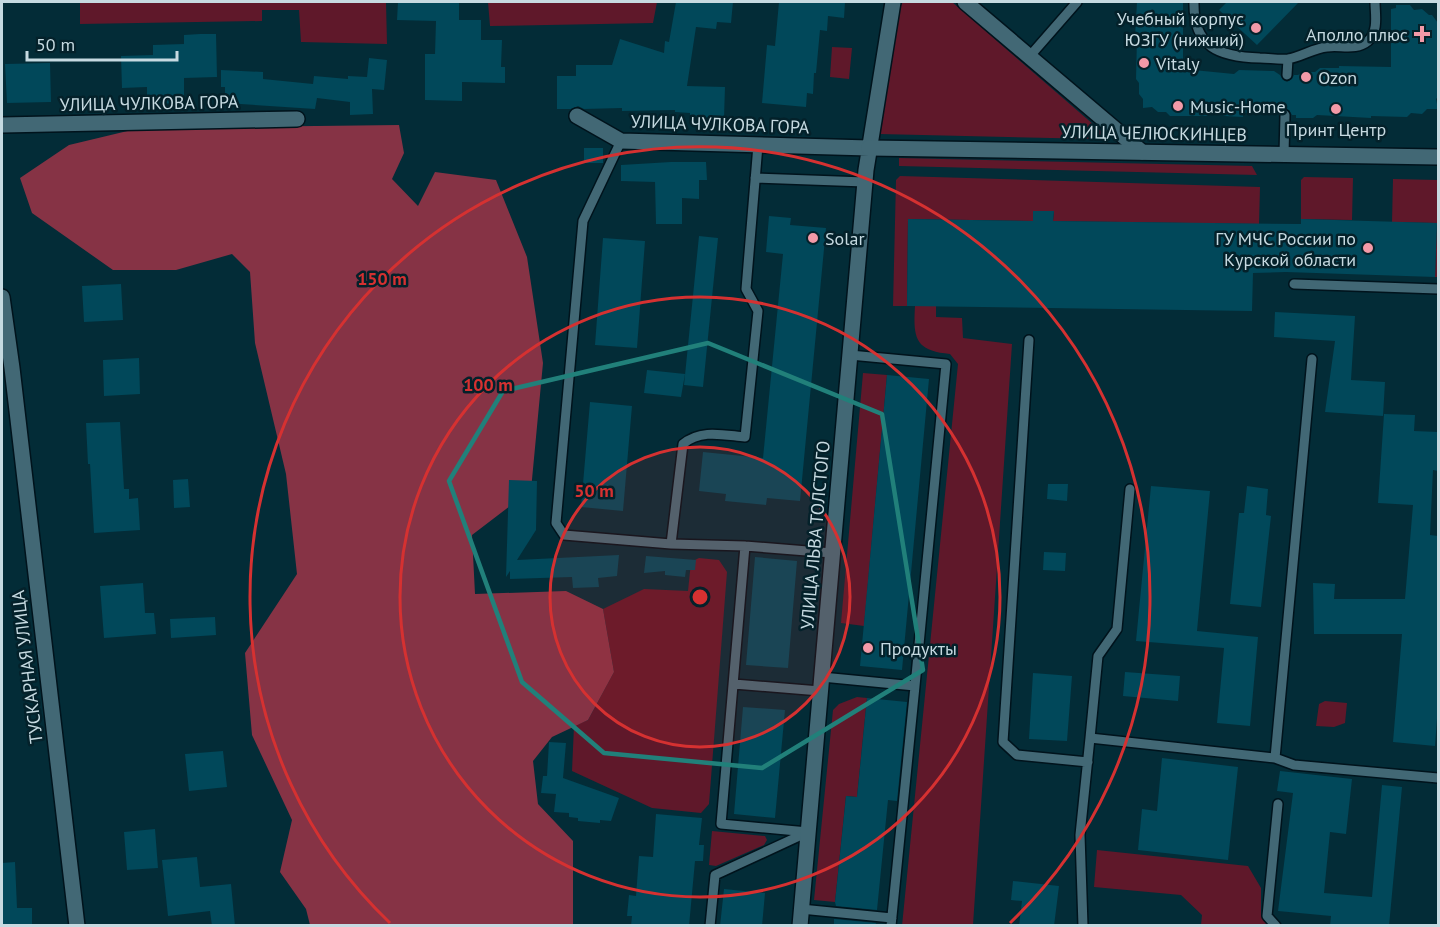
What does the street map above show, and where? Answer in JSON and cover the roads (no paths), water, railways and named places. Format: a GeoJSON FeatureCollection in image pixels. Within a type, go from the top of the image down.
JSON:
{"type":"FeatureCollection","features":[{"type":"Feature","properties":{"kind":"street","name":"УЛИЦА ЛЬВА ТОЛСТОГО"},"geometry":{"type":"LineString","coordinates":[[800,926],[865,182],[893,2]]}},
{"type":"Feature","properties":{"kind":"street"},"geometry":{"type":"LineString","coordinates":[[965,2],[1142,152]]}},
{"type":"Feature","properties":{"kind":"street","name":"УЛИЦА ЧУЛКОВА ГОРА"},"geometry":{"type":"LineString","coordinates":[[578,116],[621,141],[869,148]]}},
{"type":"Feature","properties":{"kind":"street","name":"УЛИЦА ЧУЛКОВА ГОРА"},"geometry":{"type":"LineString","coordinates":[[2,125],[297,119]]}},
{"type":"Feature","properties":{"kind":"street","name":"УЛИЦА ЧЕЛЮСКИНЦЕВ"},"geometry":{"type":"LineString","coordinates":[[869,148],[1438,157]]}},
{"type":"Feature","properties":{"kind":"street","name":"ТУСКАРНАЯ УЛИЦА"},"geometry":{"type":"LineString","coordinates":[[2,297],[77,926]]}},
{"type":"Feature","properties":{"kind":"lane"},"geometry":{"type":"LineString","coordinates":[[1029,57],[1077,2]]}},
{"type":"Feature","properties":{"kind":"lane"},"geometry":{"type":"LineString","coordinates":[[1194,2],[1194,18],[1199,33],[1217,51],[1238,57],[1288,59],[1326,46],[1359,46],[1368,41],[1375,25],[1375,2]]}},
{"type":"Feature","properties":{"kind":"lane"},"geometry":{"type":"LineString","coordinates":[[1287,75],[1288,59]]}},
{"type":"Feature","properties":{"kind":"lane"},"geometry":{"type":"LineString","coordinates":[[1284,154],[1285,115]]}},
{"type":"Feature","properties":{"kind":"lane"},"geometry":{"type":"LineString","coordinates":[[621,141],[583,221],[556,523],[564,535],[671,544],[745,546],[832,553]]}},
{"type":"Feature","properties":{"kind":"lane"},"geometry":{"type":"LineString","coordinates":[[671,544],[683,444],[693,436],[705,433],[745,437],[758,311],[746,290],[758,145]]}},
{"type":"Feature","properties":{"kind":"lane"},"geometry":{"type":"LineString","coordinates":[[755,178],[865,182]]}},
{"type":"Feature","properties":{"kind":"lane"},"geometry":{"type":"LineString","coordinates":[[1294,284],[1438,289]]}},
{"type":"Feature","properties":{"kind":"lane"},"geometry":{"type":"LineString","coordinates":[[1029,340],[1003,742],[1017,755],[1088,762]]}},
{"type":"Feature","properties":{"kind":"lane"},"geometry":{"type":"LineString","coordinates":[[801,909],[891,922],[946,364],[850,355]]}},
{"type":"Feature","properties":{"kind":"lane"},"geometry":{"type":"LineString","coordinates":[[1275,758],[1312,359]]}},
{"type":"Feature","properties":{"kind":"lane"},"geometry":{"type":"LineString","coordinates":[[1083,926],[1080,835],[1098,656],[1117,629],[1130,489]]}},
{"type":"Feature","properties":{"kind":"lane"},"geometry":{"type":"LineString","coordinates":[[745,546],[721,824],[808,832]]}},
{"type":"Feature","properties":{"kind":"lane"},"geometry":{"type":"LineString","coordinates":[[734,684],[915,686]]}},
{"type":"Feature","properties":{"kind":"lane"},"geometry":{"type":"LineString","coordinates":[[1090,738],[1275,758],[1294,765],[1438,778]]}},
{"type":"Feature","properties":{"kind":"lane"},"geometry":{"type":"LineString","coordinates":[[1276,926],[1268,916],[1278,804]]}},
{"type":"Feature","properties":{"kind":"lane"},"geometry":{"type":"LineString","coordinates":[[710,926],[715,875],[808,832]]}},
{"type":"Feature","properties":{"kind":"place","name":"Учебный корпус ЮЗГУ (нижний)"},"geometry":{"type":"Point","coordinates":[1256,28]}},
{"type":"Feature","properties":{"kind":"place","name":"Аполло плюс"},"geometry":{"type":"Point","coordinates":[1422,34]}},
{"type":"Feature","properties":{"kind":"place","name":"Vitaly"},"geometry":{"type":"Point","coordinates":[1144,63]}},
{"type":"Feature","properties":{"kind":"place","name":"Ozon"},"geometry":{"type":"Point","coordinates":[1306,77]}},
{"type":"Feature","properties":{"kind":"place","name":"Music-Home"},"geometry":{"type":"Point","coordinates":[1178,106]}},
{"type":"Feature","properties":{"kind":"place","name":"Принт Центр"},"geometry":{"type":"Point","coordinates":[1336,109]}},
{"type":"Feature","properties":{"kind":"place","name":"Solar"},"geometry":{"type":"Point","coordinates":[813,238]}},
{"type":"Feature","properties":{"kind":"place","name":"ГУ МЧС России по Курской области"},"geometry":{"type":"Point","coordinates":[1368,248]}},
{"type":"Feature","properties":{"kind":"place","name":"Продукты"},"geometry":{"type":"Point","coordinates":[868,648]}}]}
